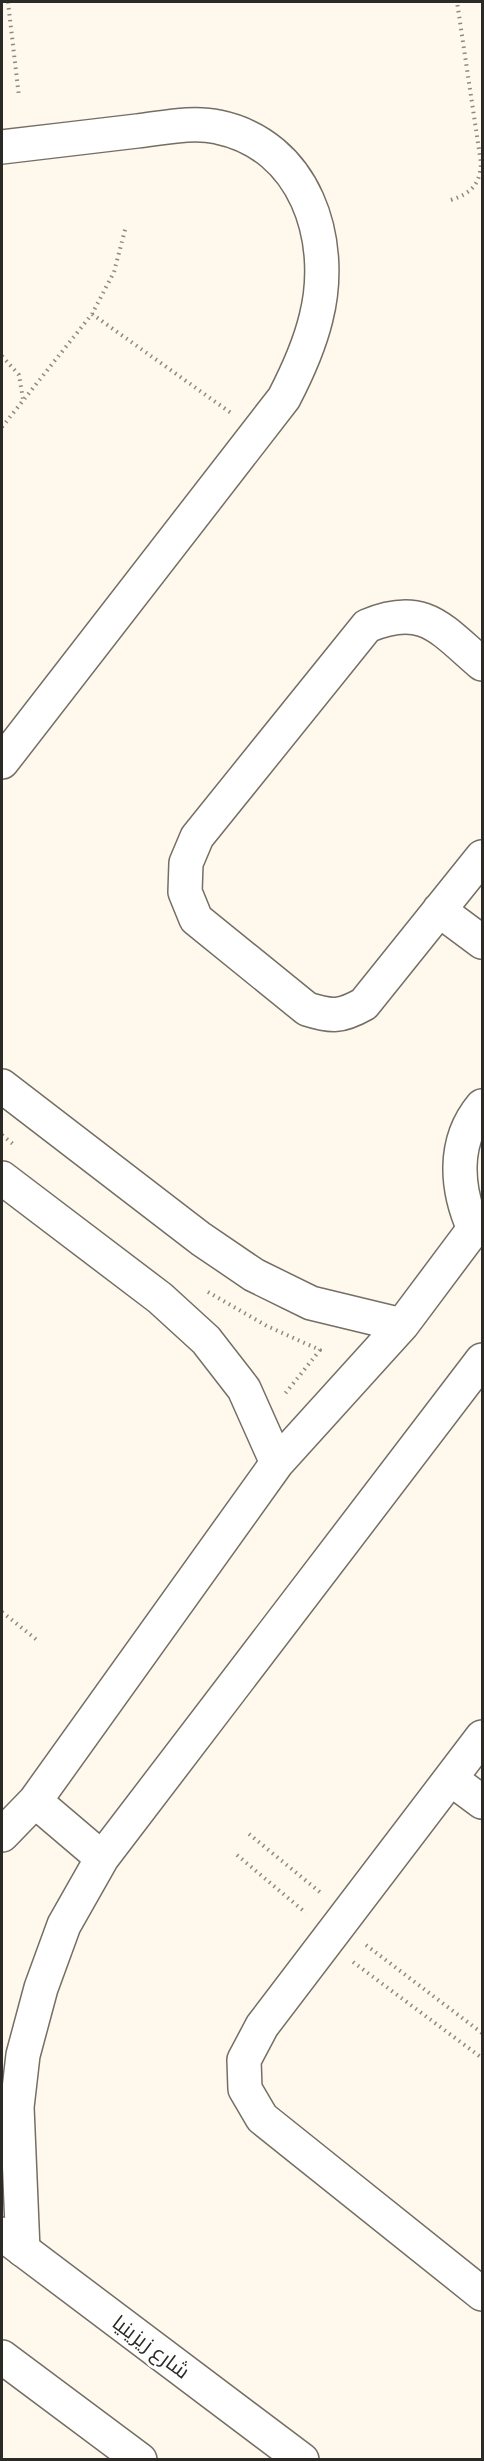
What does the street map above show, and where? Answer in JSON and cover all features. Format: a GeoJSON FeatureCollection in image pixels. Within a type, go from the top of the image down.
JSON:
{"type":"FeatureCollection","features":[{"type":"Feature","properties":{"kind":"street"},"geometry":{"type":"LineString","coordinates":[[2,147],[180,126],[217,126],[253,138],[283,160],[305,191],[317,227],[321,271],[317,315],[300,368],[285,398],[2,762]]}},
{"type":"Feature","properties":{"kind":"street"},"geometry":{"type":"LineString","coordinates":[[483,664],[429,620],[408,615],[387,617],[367,626],[197,837],[186,863],[185,892],[196,919],[307,1009],[326,1015],[346,1014],[364,1004],[460,900],[483,857]]}},
{"type":"Feature","properties":{"kind":"street"},"geometry":{"type":"LineString","coordinates":[[460,900],[483,942]]}},
{"type":"Feature","properties":{"kind":"street"},"geometry":{"type":"LineString","coordinates":[[2,1086],[201,1239],[254,1275],[311,1303],[402,1325]]}},
{"type":"Feature","properties":{"kind":"street"},"geometry":{"type":"LineString","coordinates":[[2,1835],[35,1801],[277,1463],[402,1325],[478,1224],[464,1207],[460,1184],[460,1160],[465,1136],[475,1114],[483,1106]]}},
{"type":"Feature","properties":{"kind":"street"},"geometry":{"type":"LineString","coordinates":[[2,1178],[160,1299],[206,1340],[244,1389],[277,1463]]}},
{"type":"Feature","properties":{"kind":"street"},"geometry":{"type":"LineString","coordinates":[[12,2242],[17,2107],[23,2055],[41,1988],[64,1925],[102,1858],[483,1360]]}},
{"type":"Feature","properties":{"kind":"street"},"geometry":{"type":"LineString","coordinates":[[483,1737],[262,2026],[244,2060],[245,2089],[262,2118],[483,2294]]}},
{"type":"Feature","properties":{"kind":"street"},"geometry":{"type":"LineString","coordinates":[[451,1779],[483,1802]]}},
{"type":"Feature","properties":{"kind":"street"},"geometry":{"type":"LineString","coordinates":[[35,1801],[102,1858]]}},
{"type":"Feature","properties":{"kind":"street","name":"شارع زيزينيا"},"geometry":{"type":"LineString","coordinates":[[12,2242],[302,2460]]}},
{"type":"Feature","properties":{"kind":"street"},"geometry":{"type":"LineString","coordinates":[[2,2357],[140,2460]]}},
{"type":"Feature","properties":{"kind":"path"},"geometry":{"type":"LineString","coordinates":[[8,2],[19,97]]}},
{"type":"Feature","properties":{"kind":"path"},"geometry":{"type":"LineString","coordinates":[[451,200],[466,195],[476,184],[481,163],[457,2]]}},
{"type":"Feature","properties":{"kind":"path"},"geometry":{"type":"LineString","coordinates":[[476,184],[483,186]]}},
{"type":"Feature","properties":{"kind":"path"},"geometry":{"type":"LineString","coordinates":[[2,427],[92,314],[114,272],[126,225]]}},
{"type":"Feature","properties":{"kind":"path"},"geometry":{"type":"LineString","coordinates":[[92,314],[258,433]]}},
{"type":"Feature","properties":{"kind":"path"},"geometry":{"type":"LineString","coordinates":[[2,356],[19,375],[23,400]]}},
{"type":"Feature","properties":{"kind":"path"},"geometry":{"type":"LineString","coordinates":[[2,1612],[37,1640]]}},
{"type":"Feature","properties":{"kind":"path"},"geometry":{"type":"LineString","coordinates":[[249,1834],[336,1929],[483,2058]]}},
{"type":"Feature","properties":{"kind":"path"},"geometry":{"type":"LineString","coordinates":[[237,1855],[336,1929],[483,2033]]}}]}
